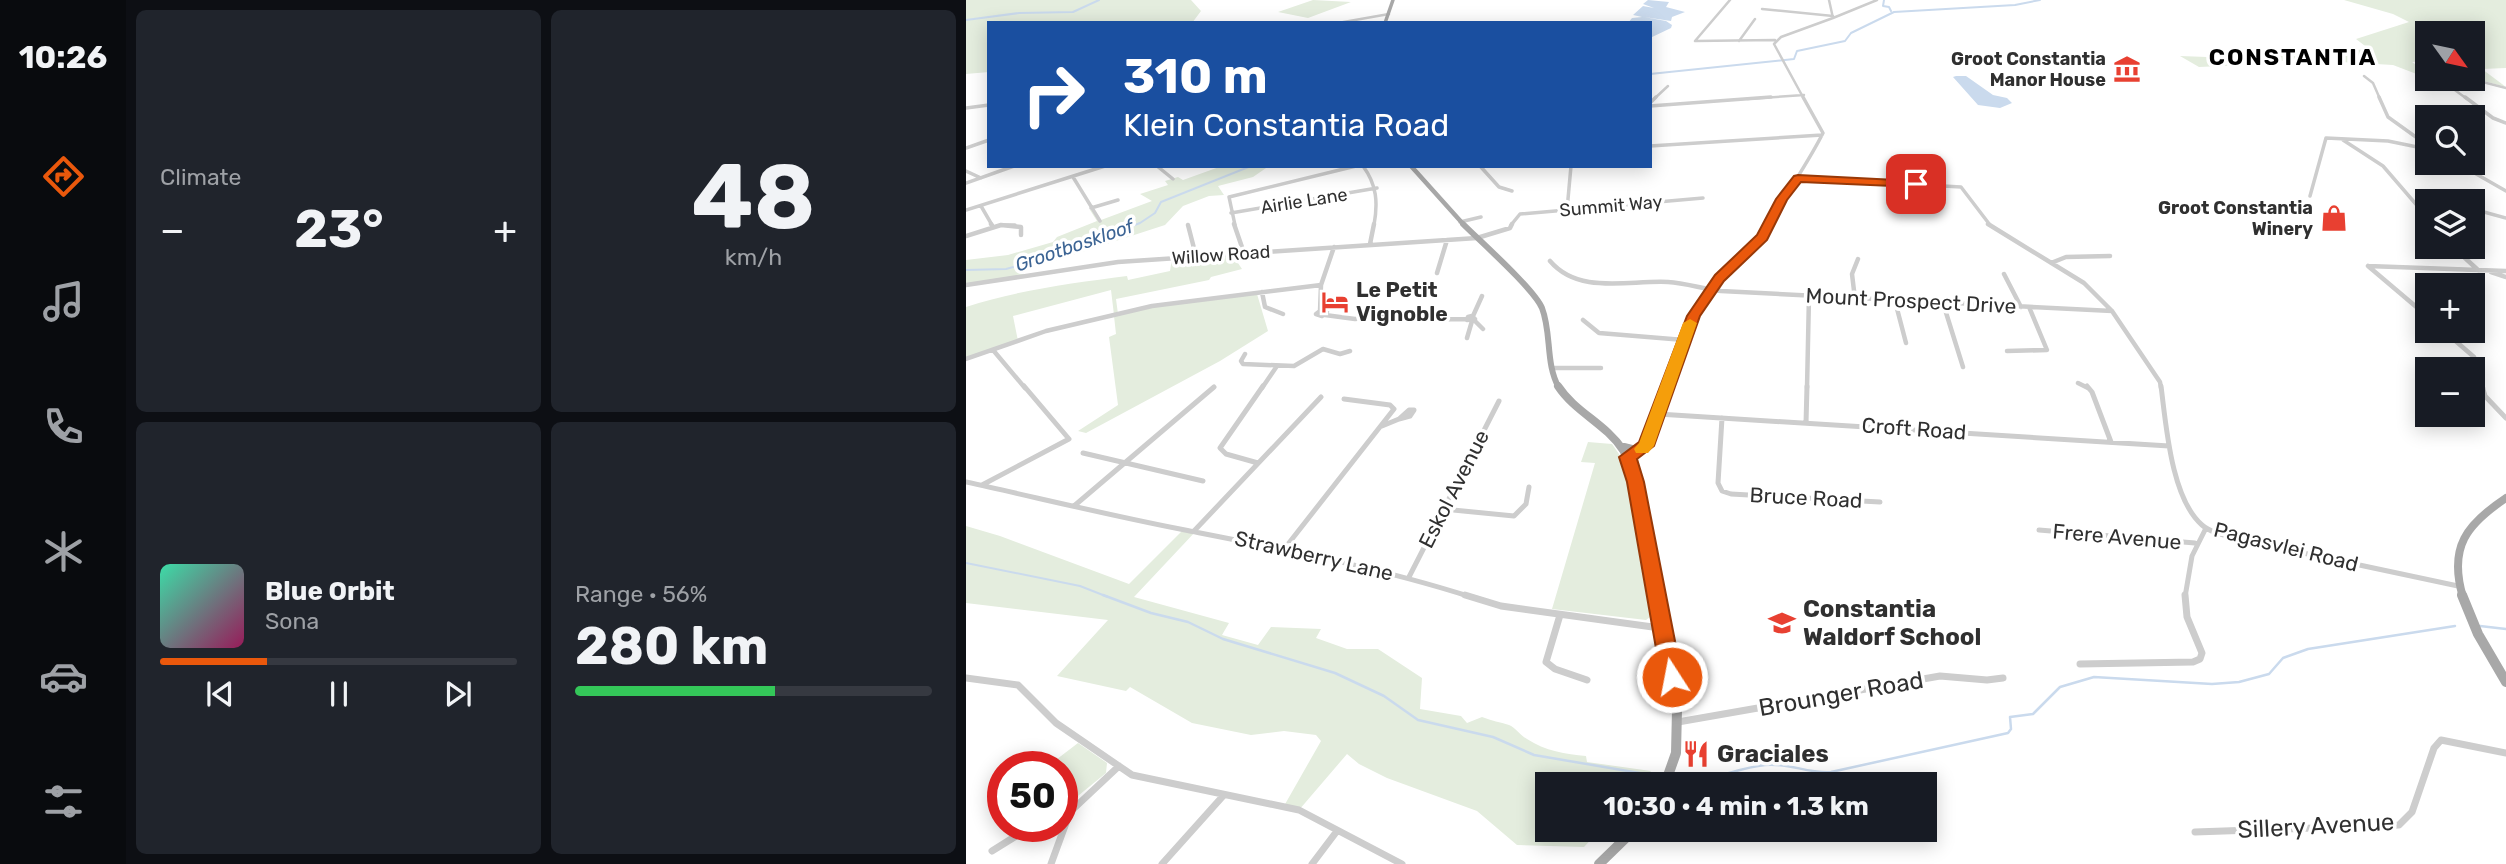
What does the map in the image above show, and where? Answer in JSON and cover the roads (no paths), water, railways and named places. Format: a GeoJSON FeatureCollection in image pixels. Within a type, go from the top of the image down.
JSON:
{"type":"FeatureCollection","features":[{"type":"Feature","properties":{"kind":"main road"},"geometry":{"type":"LineString","coordinates":[[1386,21],[1393,0]]}},
{"type":"Feature","properties":{"kind":"main road"},"geometry":{"type":"LineString","coordinates":[[1413,168],[1460,222],[1529,289],[1541,306],[1547,327],[1555,381],[1567,400],[1608,430],[1623,447],[1629,460],[1678,722],[1676,753],[1669,772]]}},
{"type":"Feature","properties":{"kind":"main road"},"geometry":{"type":"LineString","coordinates":[[1623,447],[1636,450],[1646,446]]}},
{"type":"Feature","properties":{"kind":"main road"},"geometry":{"type":"LineString","coordinates":[[2506,498],[2489,506],[2467,530],[2458,555],[2458,586],[2474,629],[2506,682]]}},
{"type":"Feature","properties":{"kind":"main road"},"geometry":{"type":"LineString","coordinates":[[1599,864],[1622,842]]}},
{"type":"Feature","properties":{"kind":"street"},"geometry":{"type":"LineString","coordinates":[[1730,0],[1695,41],[1775,40],[1877,0]]}},
{"type":"Feature","properties":{"kind":"street"},"geometry":{"type":"LineString","coordinates":[[1829,0],[1833,17]]}},
{"type":"Feature","properties":{"kind":"street"},"geometry":{"type":"LineString","coordinates":[[1762,9],[1833,17]]}},
{"type":"Feature","properties":{"kind":"street"},"geometry":{"type":"LineString","coordinates":[[1345,21],[1389,13]]}},
{"type":"Feature","properties":{"kind":"street"},"geometry":{"type":"LineString","coordinates":[[1739,41],[1755,19]]}},
{"type":"Feature","properties":{"kind":"street"},"geometry":{"type":"LineString","coordinates":[[1629,460],[1641,454],[1646,446],[1694,316],[1711,289],[1762,237],[1822,135],[1823,129],[1774,46],[1775,40]]}},
{"type":"Feature","properties":{"kind":"street"},"geometry":{"type":"LineString","coordinates":[[2364,76],[2373,83],[2388,117],[2415,138]]}},
{"type":"Feature","properties":{"kind":"street"},"geometry":{"type":"LineString","coordinates":[[2485,83],[2506,88]]}},
{"type":"Feature","properties":{"kind":"street"},"geometry":{"type":"LineString","coordinates":[[1652,102],[1668,86]]}},
{"type":"Feature","properties":{"kind":"street"},"geometry":{"type":"LineString","coordinates":[[2456,91],[2492,118],[2506,123]]}},
{"type":"Feature","properties":{"kind":"street"},"geometry":{"type":"LineString","coordinates":[[1652,104],[1804,95]]}},
{"type":"Feature","properties":{"kind":"street"},"geometry":{"type":"LineString","coordinates":[[966,108],[987,105]]}},
{"type":"Feature","properties":{"kind":"street"},"geometry":{"type":"LineString","coordinates":[[1652,146],[1822,135]]}},
{"type":"Feature","properties":{"kind":"street"},"geometry":{"type":"LineString","coordinates":[[2309,196],[2325,138],[2415,145]]}},
{"type":"Feature","properties":{"kind":"street"},"geometry":{"type":"LineString","coordinates":[[2343,140],[2383,166],[2415,198]]}},
{"type":"Feature","properties":{"kind":"street"},"geometry":{"type":"LineString","coordinates":[[966,148],[987,141]]}},
{"type":"Feature","properties":{"kind":"street"},"geometry":{"type":"LineString","coordinates":[[966,183],[1008,168]]}},
{"type":"Feature","properties":{"kind":"street"},"geometry":{"type":"LineString","coordinates":[[966,210],[1099,168]]}},
{"type":"Feature","properties":{"kind":"street"},"geometry":{"type":"LineString","coordinates":[[1159,168],[1173,179]]}},
{"type":"Feature","properties":{"kind":"street"},"geometry":{"type":"LineString","coordinates":[[1313,168],[1317,175]]}},
{"type":"Feature","properties":{"kind":"street"},"geometry":{"type":"LineString","coordinates":[[1244,253],[1231,213],[1228,199],[1231,196],[1347,168]]}},
{"type":"Feature","properties":{"kind":"street"},"geometry":{"type":"LineString","coordinates":[[1364,168],[1377,188],[1377,210],[1370,244]]}},
{"type":"Feature","properties":{"kind":"street"},"geometry":{"type":"LineString","coordinates":[[1482,168],[1499,187],[1512,191]]}},
{"type":"Feature","properties":{"kind":"street"},"geometry":{"type":"LineString","coordinates":[[1567,210],[1571,168]]}},
{"type":"Feature","properties":{"kind":"street"},"geometry":{"type":"LineString","coordinates":[[966,171],[981,178]]}},
{"type":"Feature","properties":{"kind":"street"},"geometry":{"type":"LineString","coordinates":[[2478,175],[2506,191]]}},
{"type":"Feature","properties":{"kind":"street"},"geometry":{"type":"LineString","coordinates":[[1073,177],[1100,221]]}},
{"type":"Feature","properties":{"kind":"street","name":"Pagasvlei Road"},"geometry":{"type":"LineString","coordinates":[[1798,178],[1931,185],[1966,190],[1983,220],[2093,290],[2112,311],[2162,386],[2169,446],[2186,506],[2192,516],[2206,528],[2242,540],[2458,586]]}},
{"type":"Feature","properties":{"kind":"street","name":"Pagasvlei Road"},"geometry":{"type":"LineString","coordinates":[[1901,183],[1907,190],[1916,192],[1928,191],[1931,185]]}},
{"type":"Feature","properties":{"kind":"street","name":"Airlie Lane"},"geometry":{"type":"LineString","coordinates":[[1231,213],[1377,188]]}},
{"type":"Feature","properties":{"kind":"street","name":"Summit Way"},"geometry":{"type":"LineString","coordinates":[[1520,214],[1703,198]]}},
{"type":"Feature","properties":{"kind":"street"},"geometry":{"type":"LineString","coordinates":[[1091,208],[1118,200]]}},
{"type":"Feature","properties":{"kind":"street"},"geometry":{"type":"LineString","coordinates":[[981,206],[993,227]]}},
{"type":"Feature","properties":{"kind":"street"},"geometry":{"type":"LineString","coordinates":[[2485,212],[2506,218]]}},
{"type":"Feature","properties":{"kind":"street","name":"Willow Road"},"geometry":{"type":"LineString","coordinates":[[966,285],[1101,264],[1477,238],[1508,229],[1520,214]]}},
{"type":"Feature","properties":{"kind":"street"},"geometry":{"type":"LineString","coordinates":[[1460,222],[1481,217]]}},
{"type":"Feature","properties":{"kind":"street"},"geometry":{"type":"LineString","coordinates":[[966,236],[993,227],[1016,225],[1021,227],[1021,235]]}},
{"type":"Feature","properties":{"kind":"street"},"geometry":{"type":"LineString","coordinates":[[1188,225],[1196,256]]}},
{"type":"Feature","properties":{"kind":"street"},"geometry":{"type":"LineString","coordinates":[[1437,273],[1447,240]]}},
{"type":"Feature","properties":{"kind":"street"},"geometry":{"type":"LineString","coordinates":[[1334,247],[1321,285],[1324,314],[1347,319],[1386,316],[1404,320],[1471,319],[1483,329]]}},
{"type":"Feature","properties":{"kind":"street"},"geometry":{"type":"LineString","coordinates":[[2051,263],[2066,257],[2110,256]]}},
{"type":"Feature","properties":{"kind":"street"},"geometry":{"type":"LineString","coordinates":[[1855,299],[1852,274],[1858,259]]}},
{"type":"Feature","properties":{"kind":"street"},"geometry":{"type":"LineString","coordinates":[[2466,259],[2478,270]]}},
{"type":"Feature","properties":{"kind":"street"},"geometry":{"type":"LineString","coordinates":[[1550,261],[1559,273],[1582,281],[1664,281],[1711,289]]}},
{"type":"Feature","properties":{"kind":"street"},"geometry":{"type":"LineString","coordinates":[[2415,306],[2368,266],[2506,271]]}},
{"type":"Feature","properties":{"kind":"street"},"geometry":{"type":"LineString","coordinates":[[2488,270],[2506,277]]}},
{"type":"Feature","properties":{"kind":"street"},"geometry":{"type":"LineString","coordinates":[[2004,274],[2021,307]]}},
{"type":"Feature","properties":{"kind":"street"},"geometry":{"type":"LineString","coordinates":[[966,359],[1060,327],[1152,306],[1321,285]]}},
{"type":"Feature","properties":{"kind":"street","name":"Mount Prospect Drive"},"geometry":{"type":"LineString","coordinates":[[1711,289],[2112,311]]}},
{"type":"Feature","properties":{"kind":"street"},"geometry":{"type":"LineString","coordinates":[[1262,292],[1265,307],[1283,314]]}},
{"type":"Feature","properties":{"kind":"street"},"geometry":{"type":"LineString","coordinates":[[1466,338],[1482,296]]}},
{"type":"Feature","properties":{"kind":"street"},"geometry":{"type":"LineString","coordinates":[[1807,422],[1809,296]]}},
{"type":"Feature","properties":{"kind":"street"},"geometry":{"type":"LineString","coordinates":[[1895,301],[1906,343]]}},
{"type":"Feature","properties":{"kind":"street"},"geometry":{"type":"LineString","coordinates":[[1943,303],[1963,367]]}},
{"type":"Feature","properties":{"kind":"street"},"geometry":{"type":"LineString","coordinates":[[2007,351],[2047,350],[2029,307]]}},
{"type":"Feature","properties":{"kind":"street"},"geometry":{"type":"LineString","coordinates":[[1583,320],[1599,333],[1684,340]]}},
{"type":"Feature","properties":{"kind":"street"},"geometry":{"type":"LineString","coordinates":[[2458,343],[2474,356],[2485,396],[2506,418]]}},
{"type":"Feature","properties":{"kind":"street"},"geometry":{"type":"LineString","coordinates":[[1245,354],[1241,361],[1244,364],[1296,366],[1324,349],[1340,354],[1350,351]]}},
{"type":"Feature","properties":{"kind":"street"},"geometry":{"type":"LineString","coordinates":[[982,485],[1069,439],[993,350]]}},
{"type":"Feature","properties":{"kind":"street"},"geometry":{"type":"LineString","coordinates":[[1258,463],[1226,454],[1220,448],[1277,366]]}},
{"type":"Feature","properties":{"kind":"street"},"geometry":{"type":"LineString","coordinates":[[1551,368],[1601,368]]}},
{"type":"Feature","properties":{"kind":"street"},"geometry":{"type":"LineString","coordinates":[[2078,383],[2092,392],[2111,442]]}},
{"type":"Feature","properties":{"kind":"street"},"geometry":{"type":"LineString","coordinates":[[1074,506],[1214,387]]}},
{"type":"Feature","properties":{"kind":"street"},"geometry":{"type":"LineString","coordinates":[[1194,531],[1321,397]]}},
{"type":"Feature","properties":{"kind":"street"},"geometry":{"type":"LineString","coordinates":[[1284,548],[1394,407],[1344,399]]}},
{"type":"Feature","properties":{"kind":"street","name":"Eskol Avenue"},"geometry":{"type":"LineString","coordinates":[[1409,577],[1499,401]]}},
{"type":"Feature","properties":{"kind":"street","name":"Croft Road"},"geometry":{"type":"LineString","coordinates":[[1658,414],[2169,446]]}},
{"type":"Feature","properties":{"kind":"street","name":"Bruce Road"},"geometry":{"type":"LineString","coordinates":[[1722,418],[1718,483],[1727,493],[1880,502]]}},
{"type":"Feature","properties":{"kind":"street"},"geometry":{"type":"LineString","coordinates":[[1380,426],[1399,419]]}},
{"type":"Feature","properties":{"kind":"street"},"geometry":{"type":"LineString","coordinates":[[1083,453],[1203,481]]}},
{"type":"Feature","properties":{"kind":"street","name":"Strawberry Lane"},"geometry":{"type":"LineString","coordinates":[[966,482],[1284,548],[1409,577],[1500,606],[1662,629]]}},
{"type":"Feature","properties":{"kind":"street"},"geometry":{"type":"LineString","coordinates":[[1443,509],[1514,516],[1527,504],[1530,487]]}},
{"type":"Feature","properties":{"kind":"street"},"geometry":{"type":"LineString","coordinates":[[2080,664],[2193,662],[2200,659],[2202,653],[2184,601],[2195,543],[2206,528]]}},
{"type":"Feature","properties":{"kind":"street","name":"Frere Avenue"},"geometry":{"type":"LineString","coordinates":[[2039,530],[2195,543]]}},
{"type":"Feature","properties":{"kind":"street"},"geometry":{"type":"LineString","coordinates":[[1560,615],[1546,662],[1555,670],[1587,680]]}},
{"type":"Feature","properties":{"kind":"street","name":"Brounger Road"},"geometry":{"type":"LineString","coordinates":[[1678,722],[1940,676],[1982,682],[2003,678]]}},
{"type":"Feature","properties":{"kind":"street"},"geometry":{"type":"LineString","coordinates":[[966,678],[1018,685],[1056,723],[1141,778],[1299,810],[1402,864]]}},
{"type":"Feature","properties":{"kind":"street","name":"Sillery Avenue"},"geometry":{"type":"LineString","coordinates":[[2195,832],[2399,825],[2413,813],[2434,748],[2441,740],[2506,753]]}},
{"type":"Feature","properties":{"kind":"street"},"geometry":{"type":"LineString","coordinates":[[1078,802],[1119,766]]}},
{"type":"Feature","properties":{"kind":"street"},"geometry":{"type":"LineString","coordinates":[[1162,864],[1223,796]]}},
{"type":"Feature","properties":{"kind":"street"},"geometry":{"type":"LineString","coordinates":[[1312,864],[1337,831]]}},
{"type":"Feature","properties":{"kind":"street"},"geometry":{"type":"LineString","coordinates":[[992,851],[1006,842]]}},
{"type":"Feature","properties":{"kind":"street"},"geometry":{"type":"LineString","coordinates":[[1051,864],[1057,842]]}},
{"type":"Feature","properties":{"kind":"water"},"geometry":{"type":"Polygon","coordinates":[[[1648,0],[1669,2],[1666,7],[1685,12],[1672,17],[1671,21],[1644,17],[1666,21],[1672,25],[1652,37],[1652,21],[1630,21],[1632,18],[1642,17],[1633,15],[1643,6],[1654,8],[1643,4],[1648,0]]]}},
{"type":"Feature","properties":{"kind":"water"},"geometry":{"type":"Polygon","coordinates":[[[1966,76],[1993,95],[2007,98],[2012,103],[2000,108],[1978,105],[1953,77],[1966,76]]]}},
{"type":"Feature","properties":{"kind":"waterway"},"geometry":{"type":"LineString","coordinates":[[966,20],[1019,13],[1073,12],[1099,0]]}},
{"type":"Feature","properties":{"kind":"waterway"},"geometry":{"type":"LineString","coordinates":[[1884,0],[1883,6],[1889,7],[1891,11]]}},
{"type":"Feature","properties":{"kind":"waterway","name":"Grootboskloof"},"geometry":{"type":"LineString","coordinates":[[1652,74],[1794,59],[1797,51],[1845,41],[1851,33],[1894,12],[2015,5],[2040,0]]}},
{"type":"Feature","properties":{"kind":"waterway","name":"Grootboskloof"},"geometry":{"type":"LineString","coordinates":[[966,270],[1006,269],[1053,256],[1140,223],[1155,213],[1161,202],[1246,168]]}},
{"type":"Feature","properties":{"kind":"waterway"},"geometry":{"type":"LineString","coordinates":[[966,563],[1080,586],[1108,597]]}},
{"type":"Feature","properties":{"kind":"waterway"},"geometry":{"type":"LineString","coordinates":[[1103,595],[1151,613],[1188,622],[1223,639],[1335,673],[1384,696],[1418,720],[1493,737],[1534,755],[1633,772]]}},
{"type":"Feature","properties":{"kind":"waterway"},"geometry":{"type":"LineString","coordinates":[[1831,772],[2008,733],[2011,729],[2010,717],[2033,714],[2060,687],[2094,677],[2212,684],[2239,682],[2269,674],[2283,658],[2308,649],[2455,626]]}},
{"type":"Feature","properties":{"kind":"waterway"},"geometry":{"type":"LineString","coordinates":[[2480,626],[2506,629]]}},
{"type":"Feature","properties":{"kind":"waterway"},"geometry":{"type":"LineString","coordinates":[[1733,772],[1765,765],[1831,772]]}},
{"type":"Feature","properties":{"kind":"place","name":"Groot Constantia Manor House"},"geometry":{"type":"Point","coordinates":[2127,69]}},
{"type":"Feature","properties":{"kind":"place","name":"Groot Constantia Winery"},"geometry":{"type":"Point","coordinates":[2334,218]}},
{"type":"Feature","properties":{"kind":"place","name":"Le Petit Vignoble"},"geometry":{"type":"Point","coordinates":[1335,302]}},
{"type":"Feature","properties":{"kind":"place","name":"Constantia Waldorf School"},"geometry":{"type":"Point","coordinates":[1782,623]}},
{"type":"Feature","properties":{"kind":"place","name":"Graciales"},"geometry":{"type":"Point","coordinates":[1696,754]}},
{"type":"Feature","properties":{"kind":"district","name":"CONSTANTIA"},"geometry":{"type":"Point","coordinates":[2293,57]}}]}
